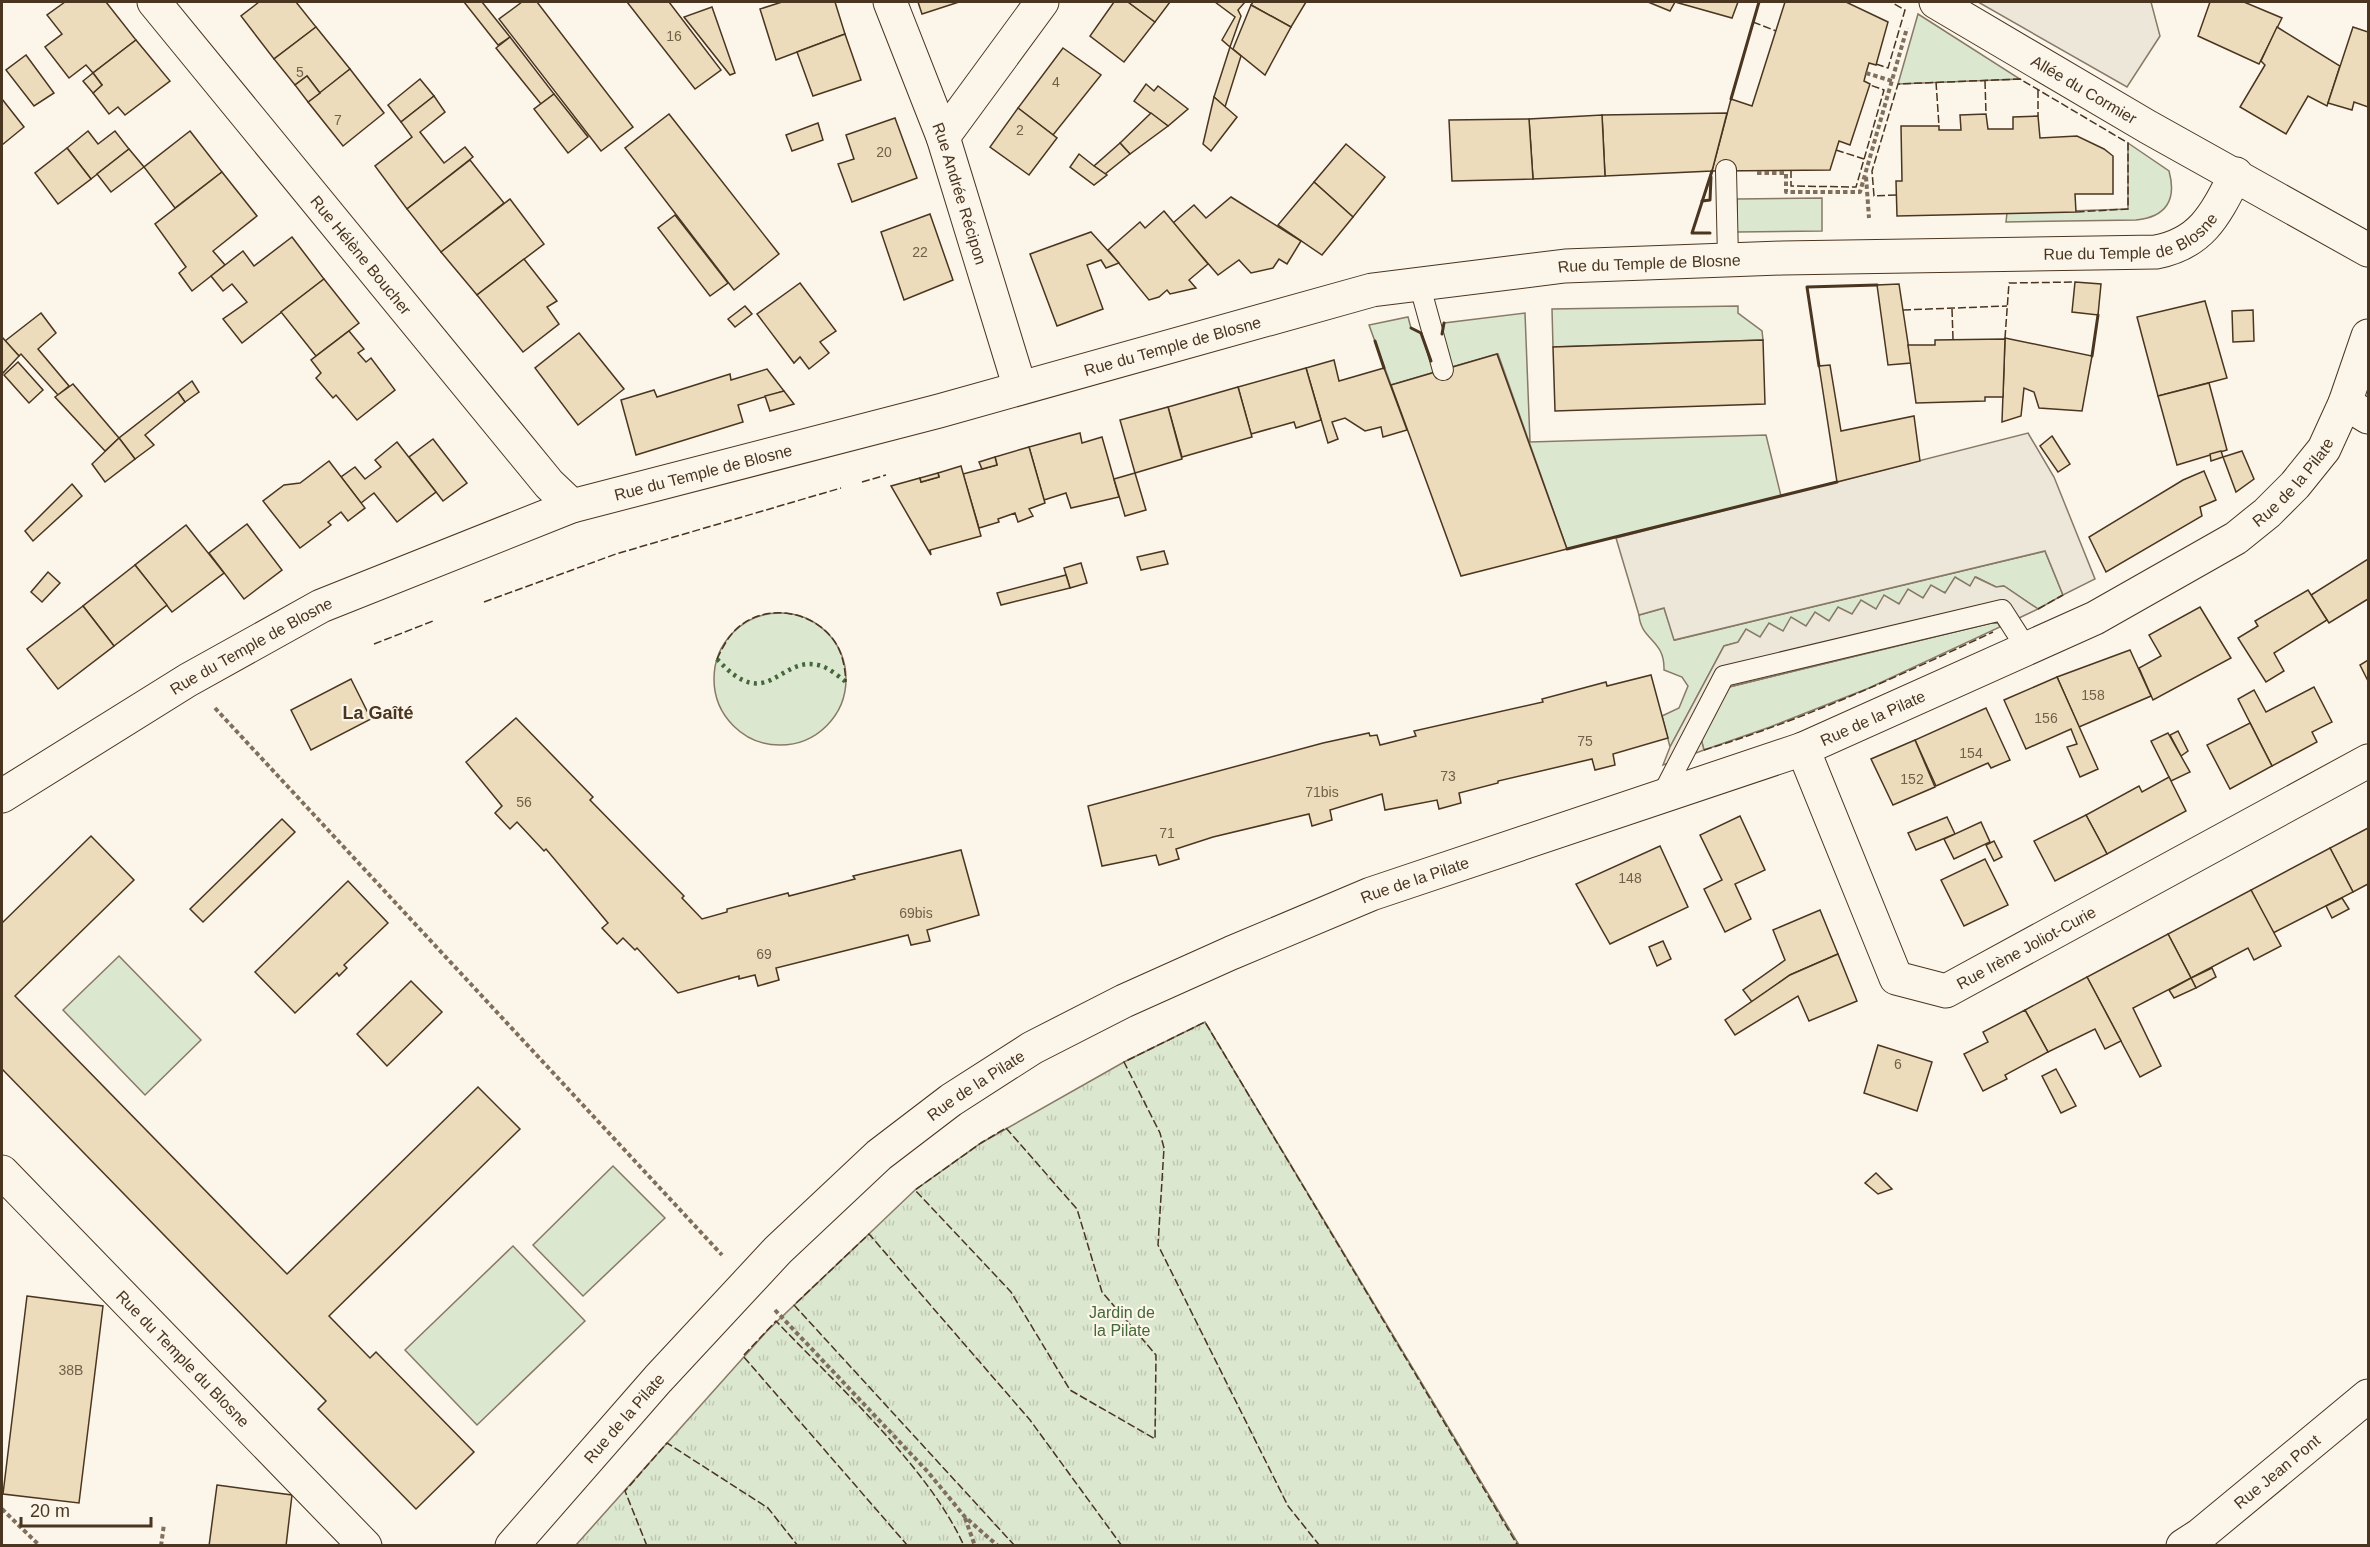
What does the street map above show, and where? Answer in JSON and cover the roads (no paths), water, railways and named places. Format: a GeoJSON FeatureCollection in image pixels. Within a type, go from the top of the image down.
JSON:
{"type":"FeatureCollection","features":[{"type":"Feature","properties":{"kind":"street","name":"Rue Hélène Boucher"},"geometry":{"type":"LineString","coordinates":[[154,2],[549,484],[572,506]]}},
{"type":"Feature","properties":{"kind":"street","name":"Rue Andrée Récipon"},"geometry":{"type":"LineString","coordinates":[[890,2],[943,136],[1020,388]]}},
{"type":"Feature","properties":{"kind":"street"},"geometry":{"type":"LineString","coordinates":[[943,136],[1042,2]]}},
{"type":"Feature","properties":{"kind":"street","name":"Allée du Cormier"},"geometry":{"type":"LineString","coordinates":[[1923,10],[2236,174]]}},
{"type":"Feature","properties":{"kind":"street","name":"Rue du Temple de Blosne"},"geometry":{"type":"LineString","coordinates":[[2,796],[188,680],[321,606],[572,506],[939,411],[1372,290],[1565,266],[1728,260],[2156,252],[2175,249],[2193,239],[2209,223],[2236,174]]}},
{"type":"Feature","properties":{"kind":"street"},"geometry":{"type":"LineString","coordinates":[[2236,174],[2368,250]]}},
{"type":"Feature","properties":{"kind":"street","name":"Rue de la Pilate"},"geometry":{"type":"LineString","coordinates":[[512,1545],[658,1379],[778,1250],[879,1155],[951,1100],[1032,1048],[1135,996],[1371,894],[1803,749],[2095,618],[2236,538],[2281,499],[2357,410],[2368,336]]}},
{"type":"Feature","properties":{"kind":"street","name":"Rue Irène Joliot-Curie"},"geometry":{"type":"LineString","coordinates":[[1803,749],[1896,978],[1946,991],[2368,760]]}},
{"type":"Feature","properties":{"kind":"street","name":"Rue du Temple du Blosne"},"geometry":{"type":"LineString","coordinates":[[2,1172],[365,1545]]}},
{"type":"Feature","properties":{"kind":"street","name":"Rue Jean Pont"},"geometry":{"type":"LineString","coordinates":[[2183,1545],[2200,1535],[2368,1396]]}},
{"type":"Feature","properties":{"kind":"lane"},"geometry":{"type":"LineString","coordinates":[[1726,172],[1728,260]]}},
{"type":"Feature","properties":{"kind":"lane"},"geometry":{"type":"LineString","coordinates":[[1419,283],[1443,370]]}},
{"type":"Feature","properties":{"kind":"lane"},"geometry":{"type":"LineString","coordinates":[[1661,797],[1724,676],[2002,610],[2027,649]]}},
{"type":"Feature","properties":{"kind":"district","name":"La Gaîté"},"geometry":{"type":"Point","coordinates":[378,713]}},
{"type":"Feature","properties":{"kind":"park label","name":"Jardin de la Pilate"},"geometry":{"type":"Point","coordinates":[1122,1321]}}]}
